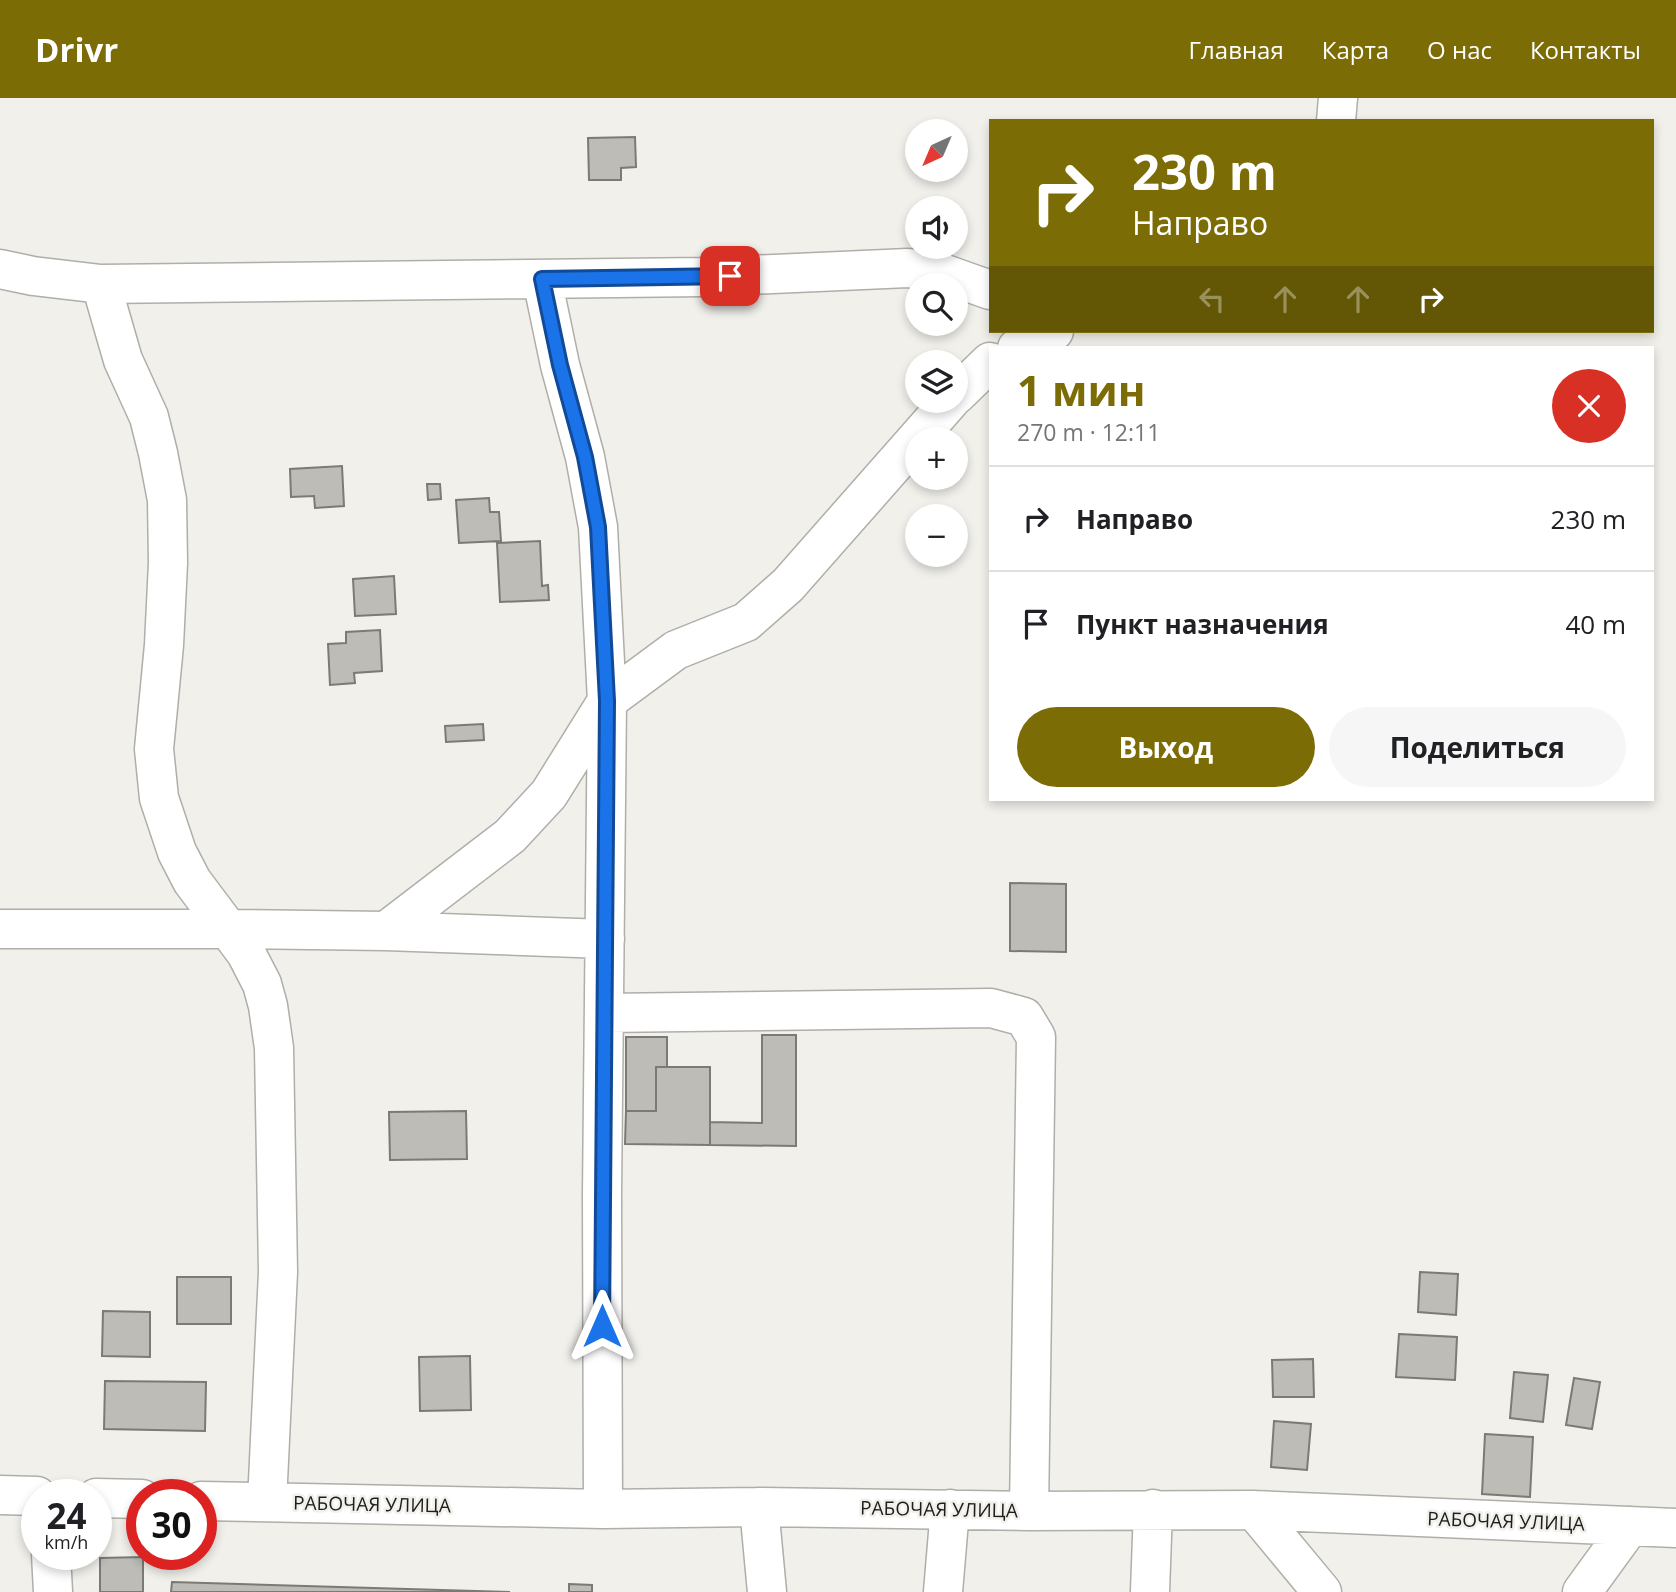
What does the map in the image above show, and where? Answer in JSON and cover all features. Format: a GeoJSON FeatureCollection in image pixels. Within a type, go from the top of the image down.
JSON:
{"type":"FeatureCollection","features":[{"type":"Feature","properties":{"kind":"street"},"geometry":{"type":"LineString","coordinates":[[1336,119],[1338,98]]}},
{"type":"Feature","properties":{"kind":"street"},"geometry":{"type":"LineString","coordinates":[[0,269],[101,284],[704,277],[908,268],[945,274],[989,290]]}},
{"type":"Feature","properties":{"kind":"street"},"geometry":{"type":"LineString","coordinates":[[542,279],[560,365],[585,457],[598,527],[607,701],[601,1195],[603,1509]]}},
{"type":"Feature","properties":{"kind":"street"},"geometry":{"type":"LineString","coordinates":[[101,284],[123,360],[149,417],[167,500],[168,563],[154,749],[159,799],[177,852],[192,881],[246,953],[262,984],[274,1048],[278,1272],[267,1502]]}},
{"type":"Feature","properties":{"kind":"street"},"geometry":{"type":"LineString","coordinates":[[1021,346],[1050,333]]}},
{"type":"Feature","properties":{"kind":"street"},"geometry":{"type":"LineString","coordinates":[[968,383],[989,363]]}},
{"type":"Feature","properties":{"kind":"street"},"geometry":{"type":"LineString","coordinates":[[386,931],[510,836],[549,794],[607,701],[676,650],[746,622],[788,585],[939,413]]}},
{"type":"Feature","properties":{"kind":"street"},"geometry":{"type":"LineString","coordinates":[[0,929],[386,931],[605,939]]}},
{"type":"Feature","properties":{"kind":"street"},"geometry":{"type":"LineString","coordinates":[[605,1013],[991,1008],[1024,1017],[1036,1037],[1029,1511]]}},
{"type":"Feature","properties":{"kind":"street"},"geometry":{"type":"LineString","coordinates":[[0,1495],[21,1496]]}},
{"type":"Feature","properties":{"kind":"street","name":"РАБОЧАЯ УЛИЦА"},"geometry":{"type":"LineString","coordinates":[[217,1501],[603,1509],[759,1507],[1029,1511],[1254,1510],[1676,1528]]}},
{"type":"Feature","properties":{"kind":"street"},"geometry":{"type":"LineString","coordinates":[[759,1507],[768,1592]]}},
{"type":"Feature","properties":{"kind":"street"},"geometry":{"type":"LineString","coordinates":[[943,1592],[950,1509]]}},
{"type":"Feature","properties":{"kind":"street"},"geometry":{"type":"LineString","coordinates":[[1150,1592],[1153,1509]]}},
{"type":"Feature","properties":{"kind":"street"},"geometry":{"type":"LineString","coordinates":[[1254,1510],[1322,1592]]}},
{"type":"Feature","properties":{"kind":"street"},"geometry":{"type":"LineString","coordinates":[[1582,1592],[1630,1526]]}},
{"type":"Feature","properties":{"kind":"street"},"geometry":{"type":"LineString","coordinates":[[52,1570],[53,1592]]}},
{"type":"Feature","properties":{"kind":"building"},"geometry":{"type":"Polygon","coordinates":[[[635,137],[636,167],[621,168],[621,180],[589,180],[588,138],[635,137]]]}},
{"type":"Feature","properties":{"kind":"building"},"geometry":{"type":"Polygon","coordinates":[[[342,466],[344,506],[315,508],[314,496],[291,497],[290,469],[342,466]]]}},
{"type":"Feature","properties":{"kind":"building"},"geometry":{"type":"Polygon","coordinates":[[[427,484],[440,484],[441,499],[428,500],[427,484]]]}},
{"type":"Feature","properties":{"kind":"building"},"geometry":{"type":"Polygon","coordinates":[[[489,498],[490,512],[499,512],[501,541],[459,543],[456,500],[489,498]]]}},
{"type":"Feature","properties":{"kind":"building"},"geometry":{"type":"Polygon","coordinates":[[[540,541],[542,586],[548,585],[549,600],[500,602],[497,543],[540,541]]]}},
{"type":"Feature","properties":{"kind":"building"},"geometry":{"type":"Polygon","coordinates":[[[394,576],[396,614],[355,616],[353,579],[394,576]]]}},
{"type":"Feature","properties":{"kind":"building"},"geometry":{"type":"Polygon","coordinates":[[[380,630],[382,671],[354,673],[355,683],[330,685],[328,644],[346,643],[346,632],[380,630]]]}},
{"type":"Feature","properties":{"kind":"building"},"geometry":{"type":"Polygon","coordinates":[[[483,724],[484,740],[446,742],[445,726],[483,724]]]}},
{"type":"Feature","properties":{"kind":"building"},"geometry":{"type":"Polygon","coordinates":[[[1010,883],[1066,884],[1066,952],[1010,951],[1010,883]]]}},
{"type":"Feature","properties":{"kind":"building"},"geometry":{"type":"Polygon","coordinates":[[[762,1035],[796,1035],[796,1146],[710,1145],[710,1122],[762,1123],[762,1035]]]}},
{"type":"Feature","properties":{"kind":"building"},"geometry":{"type":"Polygon","coordinates":[[[626,1037],[667,1037],[667,1067],[656,1067],[656,1111],[626,1111],[626,1037]]]}},
{"type":"Feature","properties":{"kind":"building"},"geometry":{"type":"Polygon","coordinates":[[[656,1067],[710,1067],[710,1145],[625,1144],[626,1111],[656,1111],[656,1067]]]}},
{"type":"Feature","properties":{"kind":"building"},"geometry":{"type":"Polygon","coordinates":[[[466,1111],[467,1159],[390,1160],[389,1112],[466,1111]]]}},
{"type":"Feature","properties":{"kind":"building"},"geometry":{"type":"Polygon","coordinates":[[[1420,1272],[1458,1274],[1456,1315],[1418,1312],[1420,1272]]]}},
{"type":"Feature","properties":{"kind":"building"},"geometry":{"type":"Polygon","coordinates":[[[177,1277],[231,1277],[231,1324],[177,1324],[177,1277]]]}},
{"type":"Feature","properties":{"kind":"building"},"geometry":{"type":"Polygon","coordinates":[[[103,1311],[150,1312],[150,1357],[102,1356],[103,1311]]]}},
{"type":"Feature","properties":{"kind":"building"},"geometry":{"type":"Polygon","coordinates":[[[1399,1334],[1457,1337],[1455,1380],[1396,1377],[1399,1334]]]}},
{"type":"Feature","properties":{"kind":"building"},"geometry":{"type":"Polygon","coordinates":[[[470,1356],[471,1410],[420,1411],[419,1357],[470,1356]]]}},
{"type":"Feature","properties":{"kind":"building"},"geometry":{"type":"Polygon","coordinates":[[[1313,1359],[1314,1397],[1273,1397],[1272,1360],[1313,1359]]]}},
{"type":"Feature","properties":{"kind":"building"},"geometry":{"type":"Polygon","coordinates":[[[1514,1372],[1548,1375],[1543,1422],[1510,1418],[1514,1372]]]}},
{"type":"Feature","properties":{"kind":"building"},"geometry":{"type":"Polygon","coordinates":[[[1574,1378],[1600,1382],[1592,1429],[1566,1425],[1574,1378]]]}},
{"type":"Feature","properties":{"kind":"building"},"geometry":{"type":"Polygon","coordinates":[[[105,1381],[206,1382],[205,1431],[104,1429],[105,1381]]]}},
{"type":"Feature","properties":{"kind":"building"},"geometry":{"type":"Polygon","coordinates":[[[1274,1421],[1311,1424],[1307,1470],[1271,1467],[1274,1421]]]}},
{"type":"Feature","properties":{"kind":"building"},"geometry":{"type":"Polygon","coordinates":[[[1485,1434],[1533,1437],[1530,1497],[1482,1494],[1485,1434]]]}},
{"type":"Feature","properties":{"kind":"building"},"geometry":{"type":"Polygon","coordinates":[[[126,1557],[126,1570],[143,1570],[143,1592],[100,1592],[100,1570],[112,1570],[112,1558],[126,1557]]]}},
{"type":"Feature","properties":{"kind":"building"},"geometry":{"type":"Polygon","coordinates":[[[172,1582],[510,1592],[171,1592],[172,1582]]]}},
{"type":"Feature","properties":{"kind":"building"},"geometry":{"type":"Polygon","coordinates":[[[569,1584],[592,1585],[592,1592],[569,1592],[569,1584]]]}},
{"type":"Feature","properties":{"kind":"route"},"geometry":{"type":"LineString","coordinates":[[602,1326],[607,701],[598,527],[585,457],[560,365],[542,279],[730,276]]}}]}
